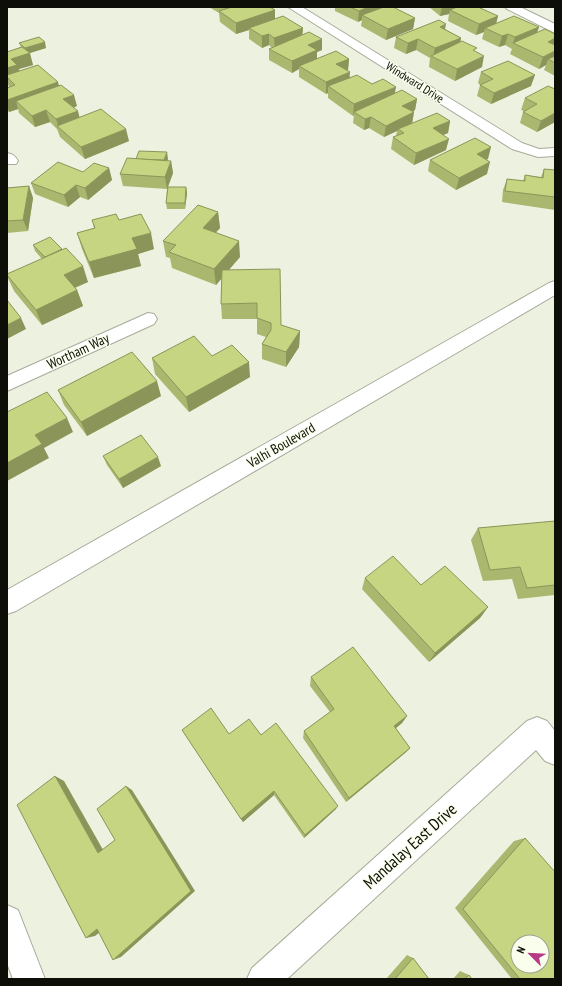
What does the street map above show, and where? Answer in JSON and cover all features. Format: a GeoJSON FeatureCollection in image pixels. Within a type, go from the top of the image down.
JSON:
{"type":"FeatureCollection","features":[{"type":"Feature","properties":{"kind":"street","name":"Windward Drive"},"geometry":{"type":"LineString","coordinates":[[294,7],[517,146],[538,153],[555,152]]}},
{"type":"Feature","properties":{"kind":"street"},"geometry":{"type":"LineString","coordinates":[[511,7],[555,29]]}},
{"type":"Feature","properties":{"kind":"street","name":"Valhi Boulevard"},"geometry":{"type":"LineString","coordinates":[[7,603],[555,287]]}},
{"type":"Feature","properties":{"kind":"street","name":"Wortham Way"},"geometry":{"type":"LineString","coordinates":[[7,384],[148,319]]}},
{"type":"Feature","properties":{"kind":"street","name":"Mandalay East Drive"},"geometry":{"type":"LineString","coordinates":[[263,979],[537,731],[555,751]]}},
{"type":"Feature","properties":{"kind":"street"},"geometry":{"type":"LineString","coordinates":[[7,921],[29,979]]}},
{"type":"Feature","properties":{"kind":"building"},"geometry":{"type":"Polygon","coordinates":[[[232,7],[270,7],[275,10],[236,23],[219,11],[232,7]]]}},
{"type":"Feature","properties":{"kind":"building"},"geometry":{"type":"Polygon","coordinates":[[[350,7],[368,7],[359,11],[350,7]]]}},
{"type":"Feature","properties":{"kind":"building"},"geometry":{"type":"Polygon","coordinates":[[[384,7],[393,7],[415,18],[388,29],[362,15],[384,7]]]}},
{"type":"Feature","properties":{"kind":"building"},"geometry":{"type":"Polygon","coordinates":[[[457,7],[478,7],[498,16],[479,24],[450,10],[457,7]]]}},
{"type":"Feature","properties":{"kind":"building"},"geometry":{"type":"Polygon","coordinates":[[[283,16],[303,28],[274,38],[269,34],[262,36],[249,28],[283,16]]]}},
{"type":"Feature","properties":{"kind":"building"},"geometry":{"type":"Polygon","coordinates":[[[514,16],[539,27],[515,37],[508,34],[502,36],[485,28],[514,16]]]}},
{"type":"Feature","properties":{"kind":"building"},"geometry":{"type":"Polygon","coordinates":[[[439,20],[446,24],[440,27],[461,38],[435,48],[418,39],[408,43],[396,37],[439,20]]]}},
{"type":"Feature","properties":{"kind":"building"},"geometry":{"type":"Polygon","coordinates":[[[545,29],[555,34],[555,38],[548,42],[555,45],[555,51],[543,57],[513,43],[545,29]]]}},
{"type":"Feature","properties":{"kind":"building"},"geometry":{"type":"Polygon","coordinates":[[[309,32],[322,39],[308,45],[317,50],[292,61],[269,49],[309,32]]]}},
{"type":"Feature","properties":{"kind":"building"},"geometry":{"type":"Polygon","coordinates":[[[39,37],[45,42],[25,48],[19,43],[39,37]]]}},
{"type":"Feature","properties":{"kind":"building"},"geometry":{"type":"Polygon","coordinates":[[[462,41],[477,48],[473,50],[484,56],[457,69],[431,56],[462,41]]]}},
{"type":"Feature","properties":{"kind":"building"},"geometry":{"type":"Polygon","coordinates":[[[22,47],[30,53],[11,59],[17,65],[7,68],[7,52],[22,47]]]}},
{"type":"Feature","properties":{"kind":"building"},"geometry":{"type":"Polygon","coordinates":[[[336,51],[349,59],[336,64],[350,72],[326,82],[299,66],[336,51]]]}},
{"type":"Feature","properties":{"kind":"building"},"geometry":{"type":"Polygon","coordinates":[[[555,56],[555,63],[548,59],[555,56]]]}},
{"type":"Feature","properties":{"kind":"building"},"geometry":{"type":"Polygon","coordinates":[[[508,61],[535,75],[494,93],[480,85],[493,79],[481,72],[508,61]]]}},
{"type":"Feature","properties":{"kind":"building"},"geometry":{"type":"Polygon","coordinates":[[[38,65],[58,82],[7,100],[7,88],[15,85],[7,77],[7,75],[38,65]]]}},
{"type":"Feature","properties":{"kind":"building"},"geometry":{"type":"Polygon","coordinates":[[[357,75],[372,84],[383,79],[396,87],[354,104],[328,86],[357,75]]]}},
{"type":"Feature","properties":{"kind":"building"},"geometry":{"type":"Polygon","coordinates":[[[61,85],[74,95],[63,99],[78,111],[56,119],[46,110],[32,116],[16,101],[61,85]]]}},
{"type":"Feature","properties":{"kind":"building"},"geometry":{"type":"Polygon","coordinates":[[[548,86],[555,89],[555,113],[541,121],[523,112],[537,104],[525,98],[548,86]]]}},
{"type":"Feature","properties":{"kind":"building"},"geometry":{"type":"Polygon","coordinates":[[[402,90],[417,99],[402,106],[414,112],[386,126],[371,117],[365,119],[354,112],[402,90]]]}},
{"type":"Feature","properties":{"kind":"building"},"geometry":{"type":"Polygon","coordinates":[[[101,109],[126,129],[81,147],[57,126],[101,109]]]}},
{"type":"Feature","properties":{"kind":"building"},"geometry":{"type":"Polygon","coordinates":[[[437,113],[450,121],[433,128],[449,139],[416,153],[393,137],[404,133],[398,129],[437,113]]]}},
{"type":"Feature","properties":{"kind":"building"},"geometry":{"type":"Polygon","coordinates":[[[475,138],[491,147],[477,154],[490,162],[459,178],[430,160],[475,138]]]}},
{"type":"Feature","properties":{"kind":"building"},"geometry":{"type":"Polygon","coordinates":[[[139,151],[167,152],[164,160],[136,159],[139,151]]]}},
{"type":"Feature","properties":{"kind":"building"},"geometry":{"type":"Polygon","coordinates":[[[127,158],[171,161],[165,177],[120,174],[127,158]]]}},
{"type":"Feature","properties":{"kind":"building"},"geometry":{"type":"Polygon","coordinates":[[[58,162],[83,172],[94,163],[109,168],[85,188],[76,185],[64,195],[31,183],[58,162]]]}},
{"type":"Feature","properties":{"kind":"building"},"geometry":{"type":"Polygon","coordinates":[[[544,169],[555,170],[555,197],[505,191],[507,179],[525,181],[525,175],[543,178],[544,169]]]}},
{"type":"Feature","properties":{"kind":"building"},"geometry":{"type":"Polygon","coordinates":[[[29,186],[23,220],[7,221],[7,188],[29,186]]]}},
{"type":"Feature","properties":{"kind":"building"},"geometry":{"type":"Polygon","coordinates":[[[168,187],[186,187],[185,203],[166,203],[168,187]]]}},
{"type":"Feature","properties":{"kind":"building"},"geometry":{"type":"Polygon","coordinates":[[[198,205],[218,212],[203,228],[239,241],[214,269],[169,252],[176,245],[163,241],[198,205]]]}},
{"type":"Feature","properties":{"kind":"building"},"geometry":{"type":"Polygon","coordinates":[[[116,214],[119,220],[141,214],[151,233],[132,238],[137,249],[89,262],[77,233],[95,228],[92,220],[116,214]]]}},
{"type":"Feature","properties":{"kind":"building"},"geometry":{"type":"Polygon","coordinates":[[[50,237],[62,249],[45,257],[33,245],[50,237]]]}},
{"type":"Feature","properties":{"kind":"building"},"geometry":{"type":"Polygon","coordinates":[[[66,248],[83,266],[64,275],[77,290],[36,310],[7,274],[66,248]]]}},
{"type":"Feature","properties":{"kind":"building"},"geometry":{"type":"Polygon","coordinates":[[[280,269],[281,325],[300,331],[286,352],[262,344],[271,330],[271,323],[257,318],[257,303],[221,304],[222,270],[280,269]]]}},
{"type":"Feature","properties":{"kind":"building"},"geometry":{"type":"Polygon","coordinates":[[[7,300],[21,318],[7,325],[7,300]]]}},
{"type":"Feature","properties":{"kind":"building"},"geometry":{"type":"Polygon","coordinates":[[[194,336],[212,356],[232,345],[249,362],[186,397],[152,358],[194,336]]]}},
{"type":"Feature","properties":{"kind":"building"},"geometry":{"type":"Polygon","coordinates":[[[132,352],[157,381],[81,422],[58,390],[132,352]]]}},
{"type":"Feature","properties":{"kind":"building"},"geometry":{"type":"Polygon","coordinates":[[[47,392],[67,418],[35,435],[42,444],[7,463],[7,412],[47,392]]]}},
{"type":"Feature","properties":{"kind":"building"},"geometry":{"type":"Polygon","coordinates":[[[141,435],[158,457],[119,479],[103,456],[141,435]]]}},
{"type":"Feature","properties":{"kind":"building"},"geometry":{"type":"Polygon","coordinates":[[[555,521],[555,585],[527,588],[520,567],[490,570],[478,528],[555,521]]]}},
{"type":"Feature","properties":{"kind":"building"},"geometry":{"type":"Polygon","coordinates":[[[393,556],[421,585],[445,566],[488,607],[435,653],[365,578],[393,556]]]}},
{"type":"Feature","properties":{"kind":"building"},"geometry":{"type":"Polygon","coordinates":[[[353,647],[407,716],[394,726],[410,748],[349,798],[304,731],[334,709],[311,677],[353,647]]]}},
{"type":"Feature","properties":{"kind":"building"},"geometry":{"type":"Polygon","coordinates":[[[211,708],[229,734],[249,719],[261,735],[276,723],[338,806],[305,835],[274,791],[241,819],[182,730],[211,708]]]}},
{"type":"Feature","properties":{"kind":"building"},"geometry":{"type":"Polygon","coordinates":[[[55,776],[98,853],[115,840],[97,809],[126,786],[191,891],[113,960],[97,929],[86,938],[17,805],[55,776]]]}},
{"type":"Feature","properties":{"kind":"building"},"geometry":{"type":"Polygon","coordinates":[[[525,838],[555,872],[555,979],[520,979],[516,974],[550,974],[550,934],[510,934],[510,967],[463,909],[525,838]]]}},
{"type":"Feature","properties":{"kind":"building"},"geometry":{"type":"Polygon","coordinates":[[[413,958],[429,979],[395,979],[413,958]]]}},
{"type":"Feature","properties":{"kind":"building"},"geometry":{"type":"Polygon","coordinates":[[[469,975],[472,979],[465,979],[469,975]]]}}]}
